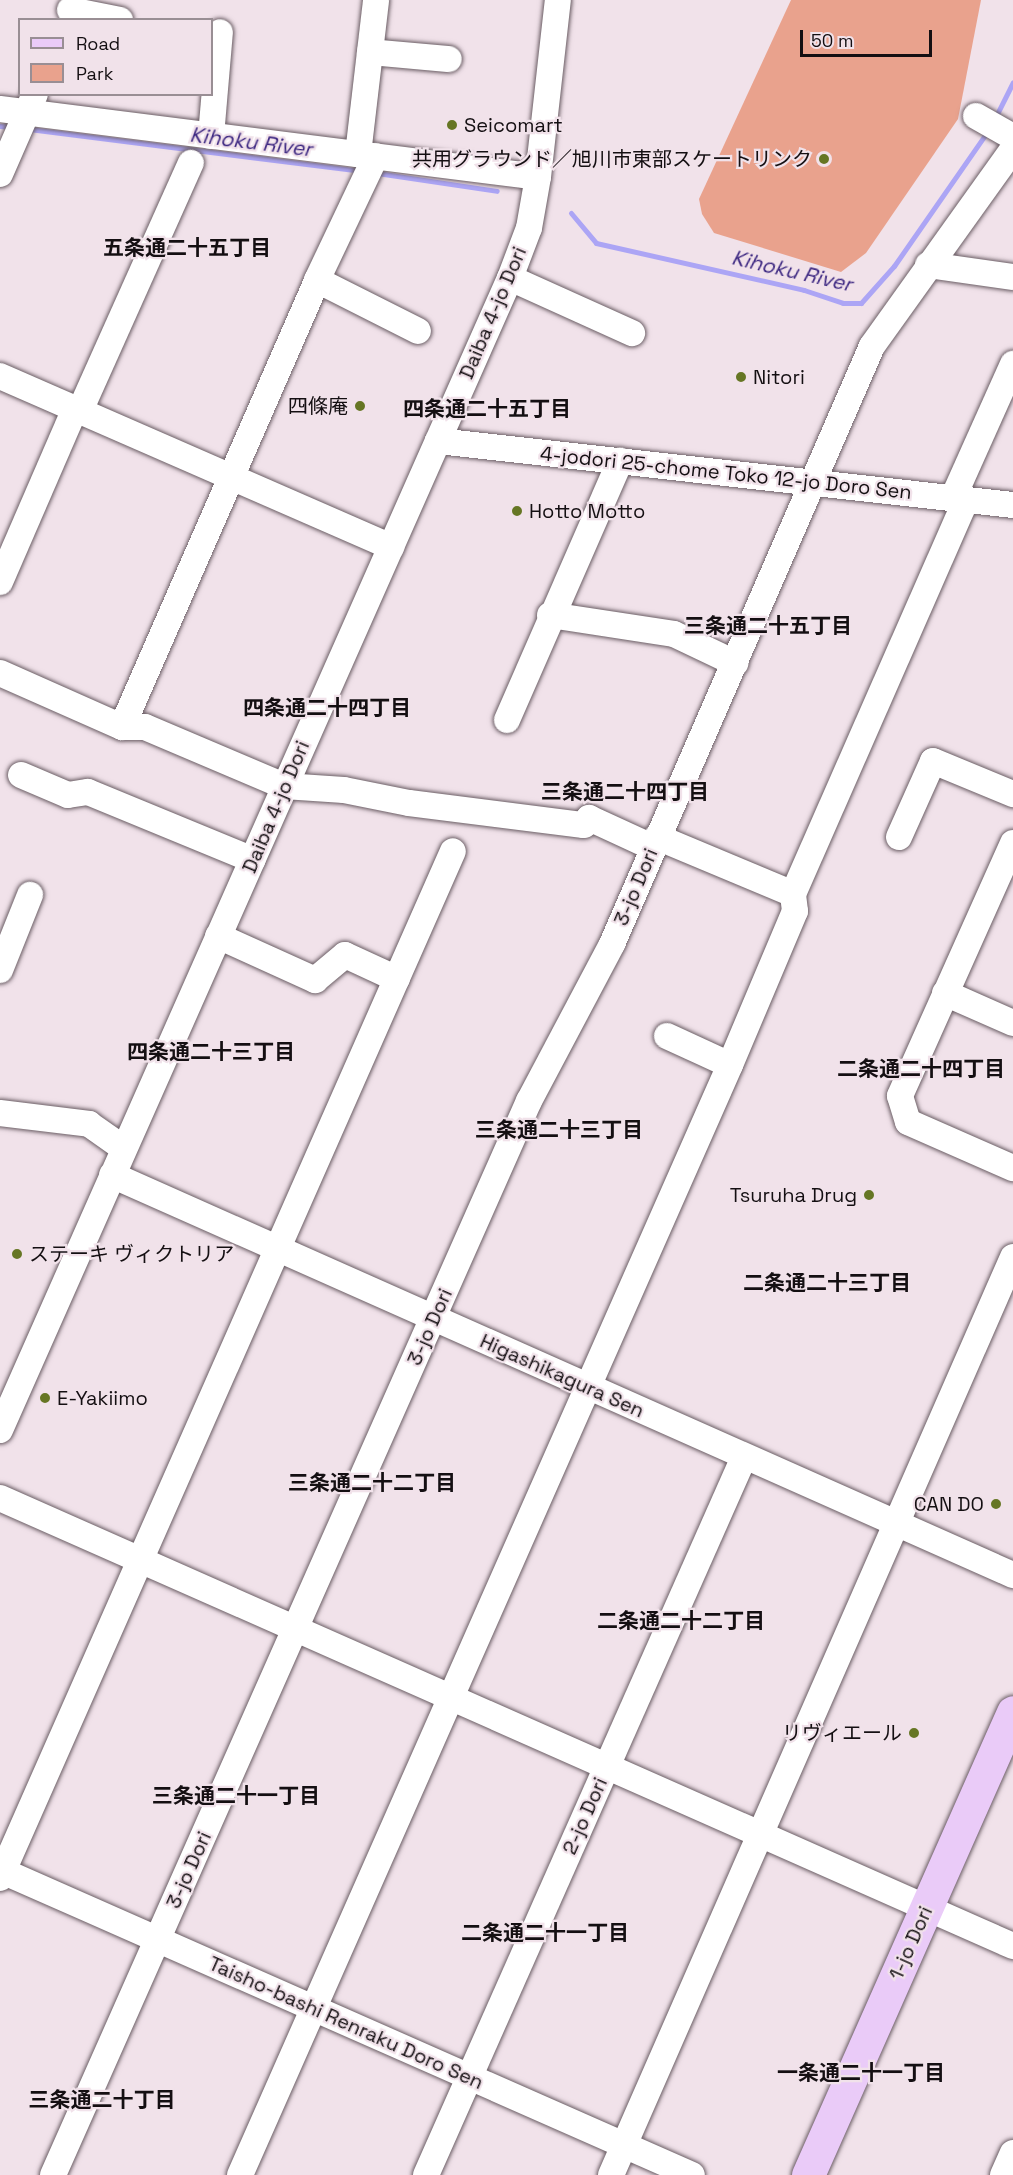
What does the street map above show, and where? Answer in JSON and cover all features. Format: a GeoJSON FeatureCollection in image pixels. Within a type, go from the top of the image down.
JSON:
{"type":"FeatureCollection","features":[{"type":"Feature","properties":{"kind":"main road","name":"1-jo Dori"},"geometry":{"type":"LineString","coordinates":[[808,2175],[1013,1712]]}},
{"type":"Feature","properties":{"kind":"street"},"geometry":{"type":"LineString","coordinates":[[122,727],[367,165],[370,52],[376,0]]}},
{"type":"Feature","properties":{"kind":"street","name":"Daiba 4-jo Dori"},"geometry":{"type":"LineString","coordinates":[[0,1430],[510,278],[529,228],[538,177],[558,0]]}},
{"type":"Feature","properties":{"kind":"street"},"geometry":{"type":"LineString","coordinates":[[70,10],[110,18]]}},
{"type":"Feature","properties":{"kind":"street"},"geometry":{"type":"LineString","coordinates":[[211,136],[220,32]]}},
{"type":"Feature","properties":{"kind":"street"},"geometry":{"type":"LineString","coordinates":[[370,52],[449,59]]}},
{"type":"Feature","properties":{"kind":"street"},"geometry":{"type":"LineString","coordinates":[[0,109],[26,115],[211,136],[367,165],[538,177]]}},
{"type":"Feature","properties":{"kind":"street"},"geometry":{"type":"LineString","coordinates":[[0,174],[26,115]]}},
{"type":"Feature","properties":{"kind":"street","name":"3-jo Dori"},"geometry":{"type":"LineString","coordinates":[[53,2175],[159,1940],[528,1101],[612,944],[654,842],[735,663],[872,346],[928,265],[1000,132]]}},
{"type":"Feature","properties":{"kind":"street"},"geometry":{"type":"LineString","coordinates":[[0,582],[191,163]]}},
{"type":"Feature","properties":{"kind":"street"},"geometry":{"type":"LineString","coordinates":[[928,265],[1013,277]]}},
{"type":"Feature","properties":{"kind":"street"},"geometry":{"type":"LineString","coordinates":[[510,278],[632,333]]}},
{"type":"Feature","properties":{"kind":"street"},"geometry":{"type":"LineString","coordinates":[[317,280],[418,331]]}},
{"type":"Feature","properties":{"kind":"street"},"geometry":{"type":"LineString","coordinates":[[240,2175],[730,1065],[795,911],[793,894],[960,499],[1013,364]]}},
{"type":"Feature","properties":{"kind":"street"},"geometry":{"type":"LineString","coordinates":[[0,376],[77,412],[391,547]]}},
{"type":"Feature","properties":{"kind":"street","name":"4-jodori 25-chome Toko 12-jo Doro Sen"},"geometry":{"type":"LineString","coordinates":[[438,441],[1013,505]]}},
{"type":"Feature","properties":{"kind":"street"},"geometry":{"type":"LineString","coordinates":[[507,720],[550,615],[620,461]]}},
{"type":"Feature","properties":{"kind":"street"},"geometry":{"type":"LineString","coordinates":[[550,615],[674,634],[735,663]]}},
{"type":"Feature","properties":{"kind":"street"},"geometry":{"type":"LineString","coordinates":[[0,674],[122,727],[145,727],[284,786],[344,790],[409,803],[584,825],[589,818],[793,894]]}},
{"type":"Feature","properties":{"kind":"street"},"geometry":{"type":"LineString","coordinates":[[899,837],[933,761],[1013,794]]}},
{"type":"Feature","properties":{"kind":"street"},"geometry":{"type":"LineString","coordinates":[[21,775],[68,795],[88,792],[253,860]]}},
{"type":"Feature","properties":{"kind":"street"},"geometry":{"type":"LineString","coordinates":[[1013,843],[900,1096],[908,1122],[1013,1168]]}},
{"type":"Feature","properties":{"kind":"street"},"geometry":{"type":"LineString","coordinates":[[1,1873],[453,851]]}},
{"type":"Feature","properties":{"kind":"street"},"geometry":{"type":"LineString","coordinates":[[0,970],[30,895]]}},
{"type":"Feature","properties":{"kind":"street"},"geometry":{"type":"LineString","coordinates":[[218,936],[315,980],[345,955],[397,979]]}},
{"type":"Feature","properties":{"kind":"street"},"geometry":{"type":"LineString","coordinates":[[945,993],[1013,1023]]}},
{"type":"Feature","properties":{"kind":"street"},"geometry":{"type":"LineString","coordinates":[[667,1036],[730,1065]]}},
{"type":"Feature","properties":{"kind":"street"},"geometry":{"type":"LineString","coordinates":[[0,1113],[89,1124],[123,1148]]}},
{"type":"Feature","properties":{"kind":"street","name":"Higashikagura Sen"},"geometry":{"type":"LineString","coordinates":[[112,1175],[1013,1575]]}},
{"type":"Feature","properties":{"kind":"street"},"geometry":{"type":"LineString","coordinates":[[611,2175],[899,1524],[1013,1257]]}},
{"type":"Feature","properties":{"kind":"street","name":"2-jo Dori"},"geometry":{"type":"LineString","coordinates":[[426,2175],[744,1457]]}},
{"type":"Feature","properties":{"kind":"street"},"geometry":{"type":"LineString","coordinates":[[0,1498],[139,1563],[296,1629],[1013,1946]]}},
{"type":"Feature","properties":{"kind":"street","name":"Taisho-bashi Renraku Doro Sen"},"geometry":{"type":"LineString","coordinates":[[1,1873],[159,1940],[692,2175]]}},
{"type":"Feature","properties":{"kind":"street"},"geometry":{"type":"LineString","coordinates":[[1003,2175],[1013,2152]]}},
{"type":"Feature","properties":{"kind":"green space","name":"共用グラウンド／旭川市東部スケートリンク"},"geometry":{"type":"Polygon","coordinates":[[[791,0],[981,0],[958,119],[866,253],[841,272],[714,233],[702,214],[699,199],[791,0]]]}},
{"type":"Feature","properties":{"kind":"waterway","name":"Kihoku River"},"geometry":{"type":"LineString","coordinates":[[995,118],[1013,82]]}},
{"type":"Feature","properties":{"kind":"waterway","name":"Kihoku River"},"geometry":{"type":"LineString","coordinates":[[0,126],[13,127]]}},
{"type":"Feature","properties":{"kind":"waterway","name":"Kihoku River"},"geometry":{"type":"LineString","coordinates":[[29,129],[362,171]]}},
{"type":"Feature","properties":{"kind":"waterway","name":"Kihoku River"},"geometry":{"type":"LineString","coordinates":[[571,213],[596,243],[804,290],[843,303],[861,303],[894,266],[987,132]]}},
{"type":"Feature","properties":{"kind":"waterway","name":"Kihoku River"},"geometry":{"type":"LineString","coordinates":[[377,173],[497,191]]}},
{"type":"Feature","properties":{"kind":"place","name":"Seicomart"},"geometry":{"type":"Point","coordinates":[452,125]}},
{"type":"Feature","properties":{"kind":"place","name":"共用グラウンド／旭川市東部スケートリンク"},"geometry":{"type":"Point","coordinates":[824,159]}},
{"type":"Feature","properties":{"kind":"place","name":"Nitori"},"geometry":{"type":"Point","coordinates":[741,377]}},
{"type":"Feature","properties":{"kind":"place","name":"四條庵"},"geometry":{"type":"Point","coordinates":[360,406]}},
{"type":"Feature","properties":{"kind":"place","name":"Hotto Motto"},"geometry":{"type":"Point","coordinates":[517,511]}},
{"type":"Feature","properties":{"kind":"place","name":"Tsuruha Drug"},"geometry":{"type":"Point","coordinates":[869,1195]}},
{"type":"Feature","properties":{"kind":"place","name":"ステーキ ヴィクトリア"},"geometry":{"type":"Point","coordinates":[17,1254]}},
{"type":"Feature","properties":{"kind":"place","name":"E-Yakiimo"},"geometry":{"type":"Point","coordinates":[45,1398]}},
{"type":"Feature","properties":{"kind":"place","name":"CAN DO"},"geometry":{"type":"Point","coordinates":[996,1504]}},
{"type":"Feature","properties":{"kind":"place","name":"リヴィエール"},"geometry":{"type":"Point","coordinates":[914,1733]}},
{"type":"Feature","properties":{"kind":"district","name":"五条通二十五丁目"},"geometry":{"type":"Point","coordinates":[187,248]}},
{"type":"Feature","properties":{"kind":"district","name":"四条通二十五丁目"},"geometry":{"type":"Point","coordinates":[487,409]}},
{"type":"Feature","properties":{"kind":"district","name":"三条通二十五丁目"},"geometry":{"type":"Point","coordinates":[768,626]}},
{"type":"Feature","properties":{"kind":"district","name":"四条通二十四丁目"},"geometry":{"type":"Point","coordinates":[327,708]}},
{"type":"Feature","properties":{"kind":"district","name":"三条通二十四丁目"},"geometry":{"type":"Point","coordinates":[625,792]}},
{"type":"Feature","properties":{"kind":"district","name":"四条通二十三丁目"},"geometry":{"type":"Point","coordinates":[211,1052]}},
{"type":"Feature","properties":{"kind":"district","name":"二条通二十四丁目"},"geometry":{"type":"Point","coordinates":[921,1069]}},
{"type":"Feature","properties":{"kind":"district","name":"三条通二十三丁目"},"geometry":{"type":"Point","coordinates":[559,1130]}},
{"type":"Feature","properties":{"kind":"district","name":"二条通二十三丁目"},"geometry":{"type":"Point","coordinates":[827,1283]}},
{"type":"Feature","properties":{"kind":"district","name":"三条通二十二丁目"},"geometry":{"type":"Point","coordinates":[372,1483]}},
{"type":"Feature","properties":{"kind":"district","name":"二条通二十二丁目"},"geometry":{"type":"Point","coordinates":[681,1621]}},
{"type":"Feature","properties":{"kind":"district","name":"三条通二十一丁目"},"geometry":{"type":"Point","coordinates":[236,1796]}},
{"type":"Feature","properties":{"kind":"district","name":"二条通二十一丁目"},"geometry":{"type":"Point","coordinates":[545,1933]}},
{"type":"Feature","properties":{"kind":"district","name":"一条通二十一丁目"},"geometry":{"type":"Point","coordinates":[861,2073]}},
{"type":"Feature","properties":{"kind":"district","name":"三条通二十丁目"},"geometry":{"type":"Point","coordinates":[102,2100]}}]}
